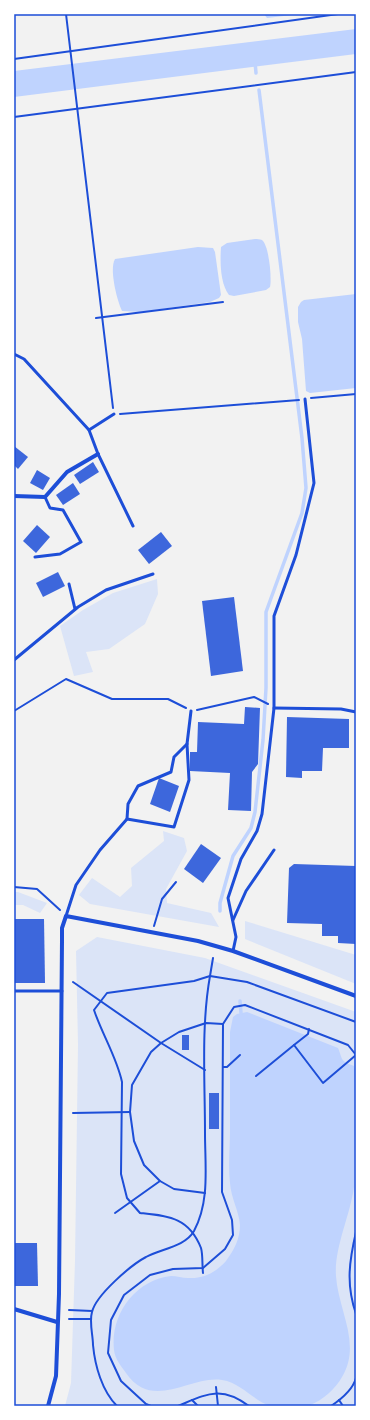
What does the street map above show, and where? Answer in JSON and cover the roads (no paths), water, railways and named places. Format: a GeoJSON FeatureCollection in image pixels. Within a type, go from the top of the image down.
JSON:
{"type":"FeatureCollection","features":[{"type":"Feature","properties":{"kind":"street"},"geometry":{"type":"LineString","coordinates":[[14,496],[45,497],[67,472],[98,454]]}},
{"type":"Feature","properties":{"kind":"street"},"geometry":{"type":"LineString","coordinates":[[48,1406],[56,1376],[60,1244],[62,928],[66,916],[152,931],[198,941],[233,951],[356,996]]}},
{"type":"Feature","properties":{"kind":"street"},"geometry":{"type":"LineString","coordinates":[[14,1309],[57,1322]]}},
{"type":"Feature","properties":{"kind":"lane"},"geometry":{"type":"LineString","coordinates":[[14,354],[24,359],[89,430],[98,454],[133,526]]}},
{"type":"Feature","properties":{"kind":"lane"},"geometry":{"type":"LineString","coordinates":[[233,951],[236,937],[228,898],[241,859],[257,831],[262,814],[273,708],[276,657],[274,616],[296,555],[314,483],[305,399]]}},
{"type":"Feature","properties":{"kind":"lane"},"geometry":{"type":"LineString","coordinates":[[89,430],[114,414]]}},
{"type":"Feature","properties":{"kind":"lane"},"geometry":{"type":"LineString","coordinates":[[35,557],[60,554],[81,542],[63,510],[50,508],[45,497]]}},
{"type":"Feature","properties":{"kind":"lane"},"geometry":{"type":"LineString","coordinates":[[14,660],[75,609],[106,590],[153,574]]}},
{"type":"Feature","properties":{"kind":"lane"},"geometry":{"type":"LineString","coordinates":[[69,584],[75,609]]}},
{"type":"Feature","properties":{"kind":"lane"},"geometry":{"type":"LineString","coordinates":[[273,708],[341,709],[356,712]]}},
{"type":"Feature","properties":{"kind":"lane"},"geometry":{"type":"LineString","coordinates":[[127,819],[174,827],[189,780],[188,744],[191,711]]}},
{"type":"Feature","properties":{"kind":"lane"},"geometry":{"type":"LineString","coordinates":[[66,916],[76,885],[100,850],[127,819],[128,804],[138,786],[171,772],[174,757],[188,744]]}},
{"type":"Feature","properties":{"kind":"lane"},"geometry":{"type":"LineString","coordinates":[[233,920],[246,891],[274,850]]}},
{"type":"Feature","properties":{"kind":"lane"},"geometry":{"type":"LineString","coordinates":[[14,991],[62,991]]}},
{"type":"Feature","properties":{"kind":"water"},"geometry":{"type":"Polygon","coordinates":[[[264,14],[300,14],[267,18],[264,14]]]}},
{"type":"Feature","properties":{"kind":"water"},"geometry":{"type":"Polygon","coordinates":[[[356,29],[356,54],[14,97],[14,71],[356,29]]]}},
{"type":"Feature","properties":{"kind":"water"},"geometry":{"type":"Polygon","coordinates":[[[255,239],[262,240],[266,248],[270,270],[270,287],[266,290],[234,296],[229,295],[222,279],[221,247],[227,243],[255,239]]]}},
{"type":"Feature","properties":{"kind":"water"},"geometry":{"type":"Polygon","coordinates":[[[198,247],[213,248],[215,252],[221,295],[219,298],[210,302],[140,312],[122,311],[113,277],[113,264],[115,259],[198,247]]]}},
{"type":"Feature","properties":{"kind":"water"},"geometry":{"type":"Polygon","coordinates":[[[356,294],[356,388],[310,393],[306,391],[302,339],[298,322],[298,307],[304,300],[356,294]]]}},
{"type":"Feature","properties":{"kind":"water"},"geometry":{"type":"Polygon","coordinates":[[[247,1012],[338,1048],[343,1060],[354,1066],[355,1069],[354,1187],[337,1254],[336,1265],[338,1289],[347,1327],[350,1352],[348,1365],[336,1385],[328,1394],[308,1406],[271,1406],[265,1404],[242,1388],[222,1380],[197,1382],[160,1391],[148,1390],[137,1384],[126,1373],[120,1365],[114,1350],[116,1324],[121,1312],[136,1292],[146,1284],[158,1279],[171,1276],[194,1278],[209,1274],[226,1261],[236,1244],[240,1225],[231,1189],[229,1170],[230,1032],[233,1017],[237,1014],[247,1012]]]}},
{"type":"Feature","properties":{"kind":"waterway"},"geometry":{"type":"LineString","coordinates":[[255,62],[256,73]]}},
{"type":"Feature","properties":{"kind":"waterway"},"geometry":{"type":"LineString","coordinates":[[220,911],[220,903],[233,856],[251,828],[255,812],[263,740],[266,688],[266,612],[302,513],[306,488],[302,438],[259,90]]}},
{"type":"Feature","properties":{"kind":"waterway"},"geometry":{"type":"LineString","coordinates":[[240,1001],[241,1013]]}}]}
